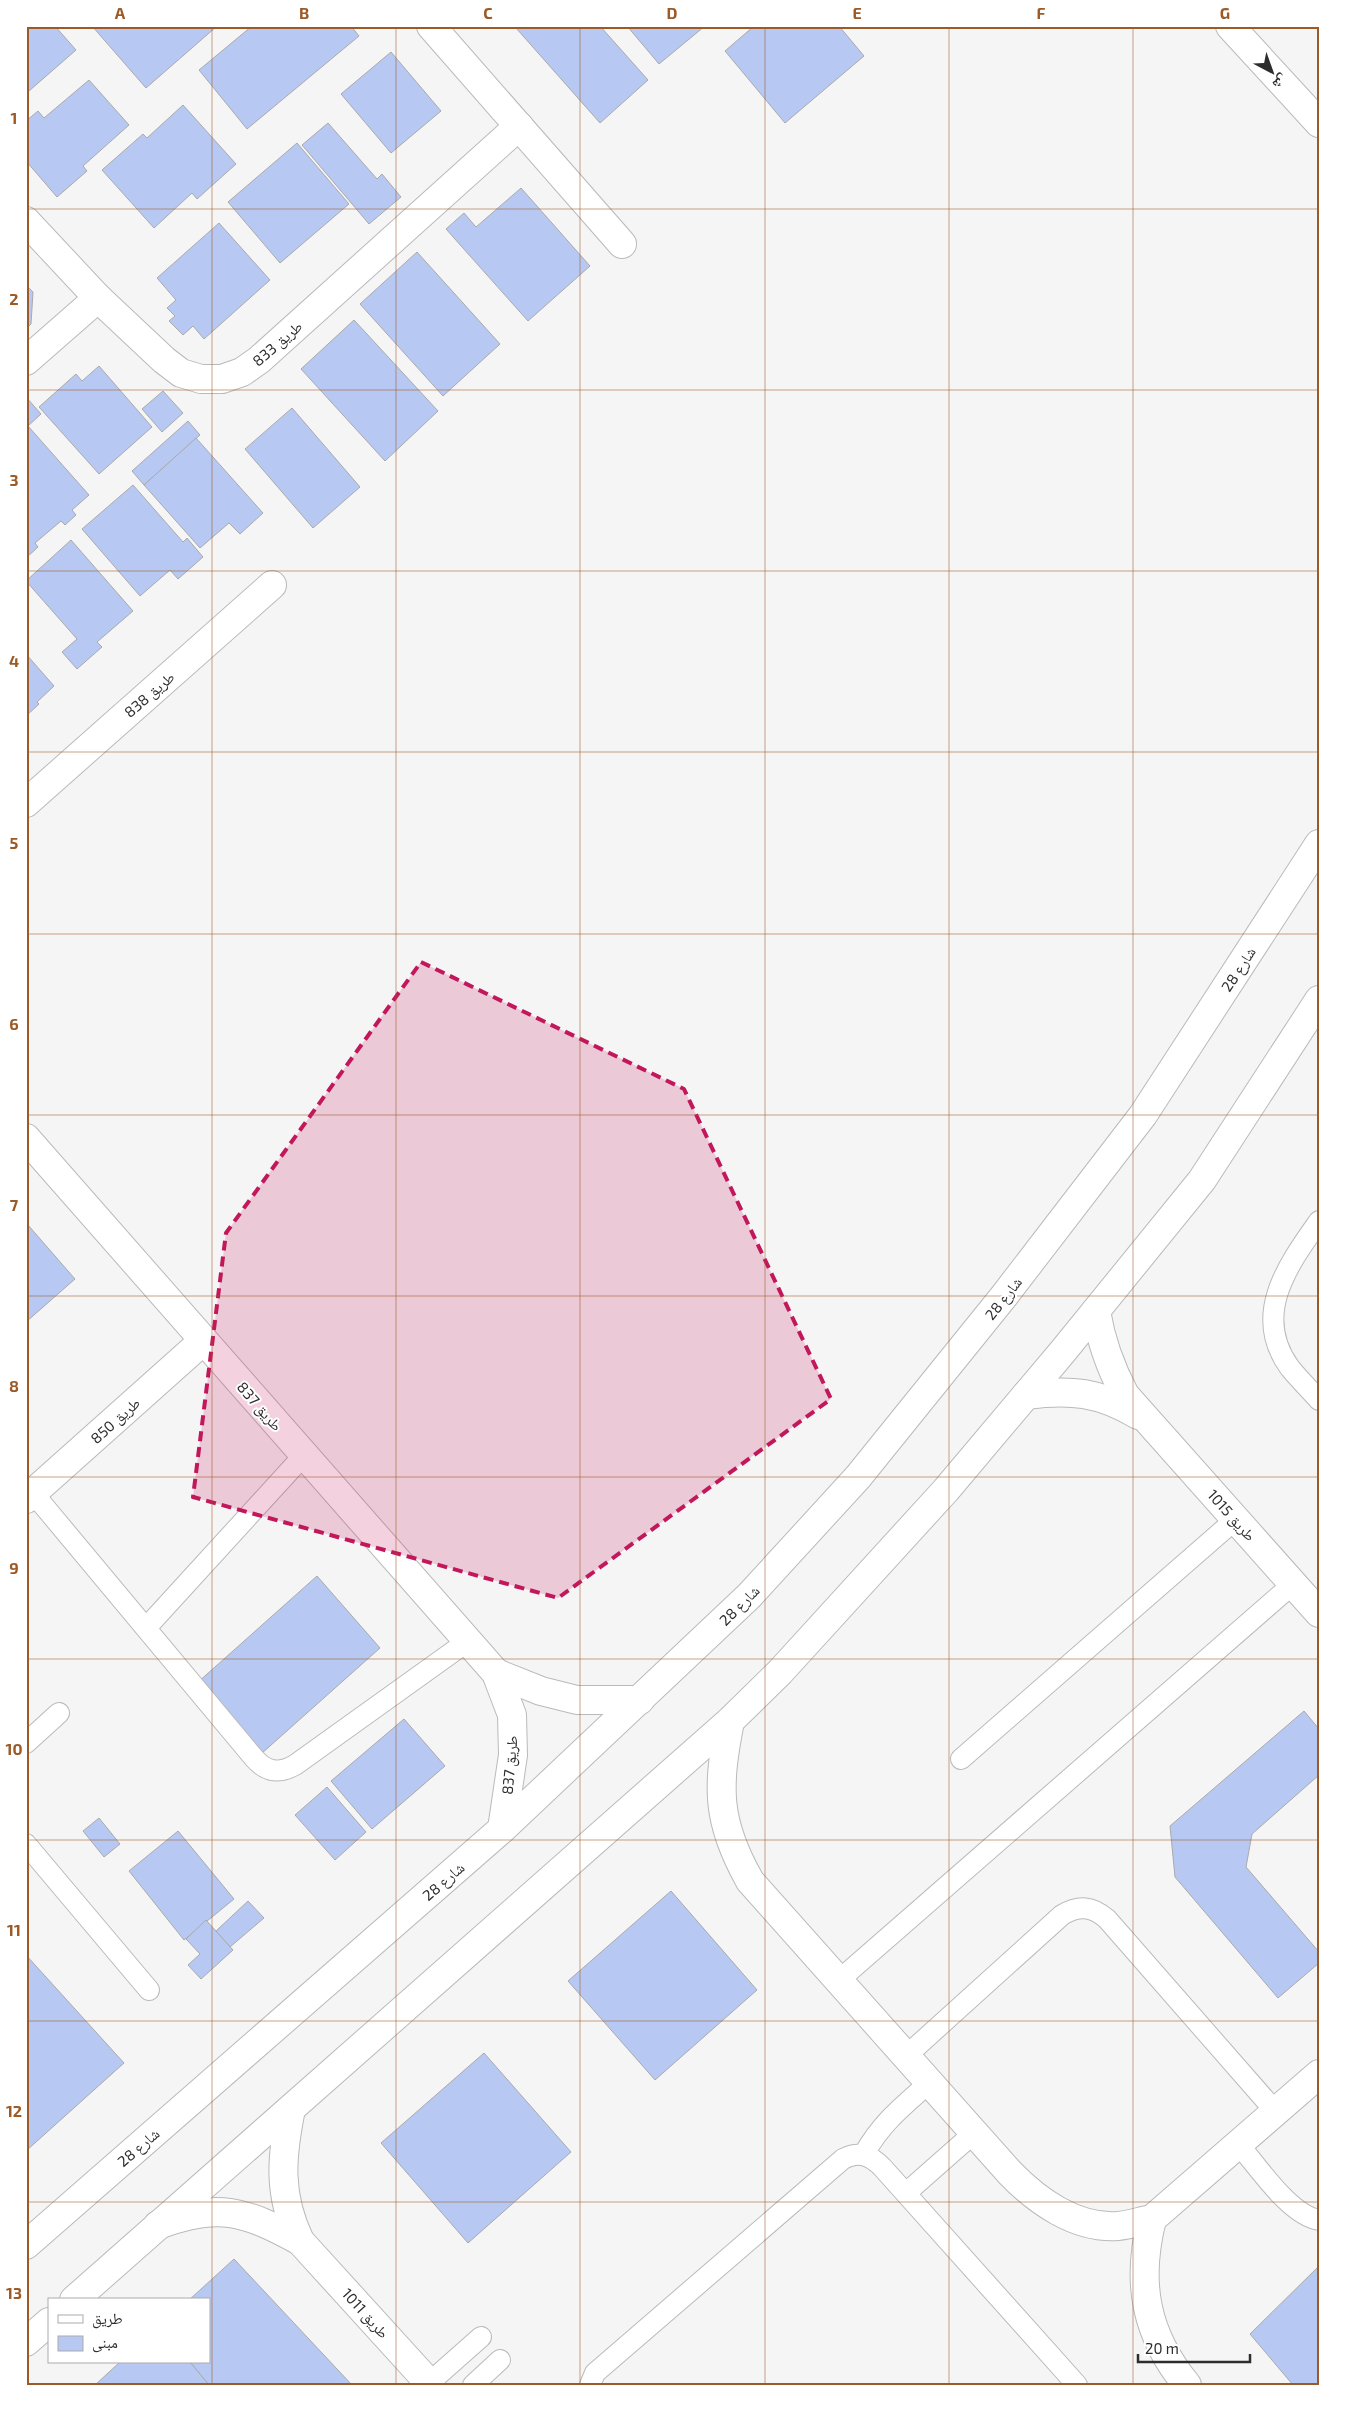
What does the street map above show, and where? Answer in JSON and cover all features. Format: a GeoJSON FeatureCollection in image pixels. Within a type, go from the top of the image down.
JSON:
{"type":"FeatureCollection","features":[{"type":"Feature","properties":{"kind":"street"},"geometry":{"type":"LineString","coordinates":[[1230,26],[1319,123]]}},
{"type":"Feature","properties":{"kind":"street"},"geometry":{"type":"LineString","coordinates":[[434,27],[622,244]]}},
{"type":"Feature","properties":{"kind":"street","name":"طريق 833"},"geometry":{"type":"LineString","coordinates":[[26,221],[98,298],[164,360],[181,373],[201,379],[222,379],[242,372],[519,126]]}},
{"type":"Feature","properties":{"kind":"street"},"geometry":{"type":"LineString","coordinates":[[26,361],[98,298]]}},
{"type":"Feature","properties":{"kind":"street","name":"طريق 838"},"geometry":{"type":"LineString","coordinates":[[26,803],[272,585]]}},
{"type":"Feature","properties":{"kind":"street","name":"شارع 28"},"geometry":{"type":"LineString","coordinates":[[26,2245],[37,2225],[502,1829],[749,1596],[858,1477],[1004,1296],[1144,1115],[1319,844]]}},
{"type":"Feature","properties":{"kind":"street"},"geometry":{"type":"LineString","coordinates":[[76,2298],[730,1721],[780,1672],[933,1504],[1096,1311],[1202,1180],[1319,1000]]}},
{"type":"Feature","properties":{"kind":"street","name":"طريق 837"},"geometry":{"type":"LineString","coordinates":[[26,1138],[496,1673],[512,1715],[513,1755],[502,1829]]}},
{"type":"Feature","properties":{"kind":"street"},"geometry":{"type":"LineString","coordinates":[[1096,1311],[1100,1341],[1110,1369],[1125,1395],[1144,1418]]}},
{"type":"Feature","properties":{"kind":"street","name":"طريق 850"},"geometry":{"type":"LineString","coordinates":[[29,1496],[203,1341]]}},
{"type":"Feature","properties":{"kind":"street"},"geometry":{"type":"LineString","coordinates":[[1026,1395],[1057,1391],[1088,1393],[1117,1402],[1144,1418]]}},
{"type":"Feature","properties":{"kind":"street","name":"طريق 1015"},"geometry":{"type":"LineString","coordinates":[[1144,1418],[1319,1613]]}},
{"type":"Feature","properties":{"kind":"street","name":"طريق 837"},"geometry":{"type":"LineString","coordinates":[[496,1673],[541,1691],[578,1700],[640,1700]]}},
{"type":"Feature","properties":{"kind":"street"},"geometry":{"type":"LineString","coordinates":[[730,1721],[722,1764],[720,1794],[724,1825],[734,1854],[750,1882],[1027,2191],[1047,2205],[1069,2216],[1093,2223],[1117,2226],[1152,2218],[1319,2074]]}},
{"type":"Feature","properties":{"kind":"street","name":"طريق 1011"},"geometry":{"type":"LineString","coordinates":[[291,2109],[284,2140],[282,2171],[289,2217],[300,2241],[430,2384]]}},
{"type":"Feature","properties":{"kind":"street","name":"طريق 1011"},"geometry":{"type":"LineString","coordinates":[[158,2225],[186,2214],[216,2211],[246,2215],[300,2241]]}},
{"type":"Feature","properties":{"kind":"street"},"geometry":{"type":"LineString","coordinates":[[1152,2218],[1145,2244],[1143,2270],[1145,2296],[1161,2346],[1174,2369],[1187,2385]]}},
{"type":"Feature","properties":{"kind":"street"},"geometry":{"type":"LineString","coordinates":[[26,2342],[48,2323]]}},
{"type":"Feature","properties":{"kind":"lane"},"geometry":{"type":"LineString","coordinates":[[1319,1221],[1287,1267],[1276,1292],[1273,1317],[1278,1343],[1289,1367],[1319,1400]]}},
{"type":"Feature","properties":{"kind":"lane"},"geometry":{"type":"LineString","coordinates":[[146,1628],[304,1455]]}},
{"type":"Feature","properties":{"kind":"lane"},"geometry":{"type":"LineString","coordinates":[[29,1496],[146,1628],[260,1765],[268,1770],[278,1772],[295,1765],[468,1641]]}},
{"type":"Feature","properties":{"kind":"lane"},"geometry":{"type":"LineString","coordinates":[[961,1759],[1236,1519]]}},
{"type":"Feature","properties":{"kind":"lane"},"geometry":{"type":"LineString","coordinates":[[838,1981],[1293,1584]]}},
{"type":"Feature","properties":{"kind":"lane"},"geometry":{"type":"LineString","coordinates":[[26,1742],[59,1713]]}},
{"type":"Feature","properties":{"kind":"lane"},"geometry":{"type":"LineString","coordinates":[[26,1844],[149,1990]]}},
{"type":"Feature","properties":{"kind":"lane"},"geometry":{"type":"LineString","coordinates":[[906,2056],[1062,1915],[1073,1909],[1085,1908],[1097,1911],[1107,1920],[1275,2112]]}},
{"type":"Feature","properties":{"kind":"lane"},"geometry":{"type":"LineString","coordinates":[[864,2154],[877,2131],[930,2082]]}},
{"type":"Feature","properties":{"kind":"lane"},"geometry":{"type":"LineString","coordinates":[[906,2193],[974,2133]]}},
{"type":"Feature","properties":{"kind":"lane"},"geometry":{"type":"LineString","coordinates":[[1238,2144],[1290,2205],[1302,2215],[1319,2220]]}},
{"type":"Feature","properties":{"kind":"lane"},"geometry":{"type":"LineString","coordinates":[[590,2385],[595,2373],[843,2159],[853,2154],[864,2154],[874,2159],[1076,2385]]}},
{"type":"Feature","properties":{"kind":"lane"},"geometry":{"type":"LineString","coordinates":[[430,2384],[481,2337]]}},
{"type":"Feature","properties":{"kind":"lane"},"geometry":{"type":"LineString","coordinates":[[472,2385],[500,2360]]}},
{"type":"Feature","properties":{"kind":"highlighted area"},"geometry":{"type":"Polygon","coordinates":[[[421,962],[684,1089],[831,1399],[558,1598],[193,1497],[226,1233],[421,962]]]}},
{"type":"Feature","properties":{"kind":"building"},"geometry":{"type":"Polygon","coordinates":[[[26,26],[55,26],[76,50],[29,91],[26,88],[26,26]]]}},
{"type":"Feature","properties":{"kind":"building"},"geometry":{"type":"Polygon","coordinates":[[[92,26],[216,26],[216,27],[146,88],[92,26]]]}},
{"type":"Feature","properties":{"kind":"building"},"geometry":{"type":"Polygon","coordinates":[[[252,26],[351,26],[359,36],[247,129],[199,70],[252,26]]]}},
{"type":"Feature","properties":{"kind":"building"},"geometry":{"type":"Polygon","coordinates":[[[518,26],[600,26],[648,80],[600,123],[516,28],[518,26]]]}},
{"type":"Feature","properties":{"kind":"building"},"geometry":{"type":"Polygon","coordinates":[[[627,26],[705,26],[659,64],[627,26]]]}},
{"type":"Feature","properties":{"kind":"building"},"geometry":{"type":"Polygon","coordinates":[[[754,26],[839,26],[864,56],[785,123],[725,51],[754,26]]]}},
{"type":"Feature","properties":{"kind":"building"},"geometry":{"type":"Polygon","coordinates":[[[391,52],[441,111],[391,153],[341,94],[391,52]]]}},
{"type":"Feature","properties":{"kind":"building"},"geometry":{"type":"Polygon","coordinates":[[[89,80],[129,125],[83,166],[87,171],[57,197],[26,161],[26,121],[38,111],[44,118],[89,80]]]}},
{"type":"Feature","properties":{"kind":"building"},"geometry":{"type":"Polygon","coordinates":[[[183,105],[236,164],[197,199],[192,193],[154,228],[102,170],[143,134],[147,138],[183,105]]]}},
{"type":"Feature","properties":{"kind":"building"},"geometry":{"type":"Polygon","coordinates":[[[328,123],[377,179],[382,174],[401,197],[369,224],[302,145],[328,123]]]}},
{"type":"Feature","properties":{"kind":"building"},"geometry":{"type":"Polygon","coordinates":[[[297,143],[349,204],[280,263],[228,202],[297,143]]]}},
{"type":"Feature","properties":{"kind":"building"},"geometry":{"type":"Polygon","coordinates":[[[521,188],[590,266],[528,321],[446,229],[464,213],[476,227],[521,188]]]}},
{"type":"Feature","properties":{"kind":"building"},"geometry":{"type":"Polygon","coordinates":[[[219,223],[270,280],[204,339],[193,326],[183,335],[169,321],[175,316],[167,308],[176,300],[157,278],[219,223]]]}},
{"type":"Feature","properties":{"kind":"building"},"geometry":{"type":"Polygon","coordinates":[[[417,252],[500,344],[443,396],[360,304],[417,252]]]}},
{"type":"Feature","properties":{"kind":"building"},"geometry":{"type":"Polygon","coordinates":[[[26,285],[33,292],[31,324],[26,329],[26,285]]]}},
{"type":"Feature","properties":{"kind":"building"},"geometry":{"type":"Polygon","coordinates":[[[354,320],[438,411],[385,461],[301,369],[354,320]]]}},
{"type":"Feature","properties":{"kind":"building"},"geometry":{"type":"Polygon","coordinates":[[[99,366],[152,427],[99,474],[39,407],[76,374],[82,381],[99,366]]]}},
{"type":"Feature","properties":{"kind":"building"},"geometry":{"type":"Polygon","coordinates":[[[163,391],[183,413],[162,432],[142,409],[163,391]]]}},
{"type":"Feature","properties":{"kind":"building"},"geometry":{"type":"Polygon","coordinates":[[[26,397],[41,414],[28,426],[26,424],[26,397]]]}},
{"type":"Feature","properties":{"kind":"building"},"geometry":{"type":"Polygon","coordinates":[[[292,408],[360,487],[313,528],[245,449],[292,408]]]}},
{"type":"Feature","properties":{"kind":"building"},"geometry":{"type":"Polygon","coordinates":[[[188,421],[200,435],[144,485],[132,471],[188,421]]]}},
{"type":"Feature","properties":{"kind":"building"},"geometry":{"type":"Polygon","coordinates":[[[28,426],[89,495],[72,510],[76,515],[65,525],[61,521],[35,543],[38,547],[26,558],[28,426]]]}},
{"type":"Feature","properties":{"kind":"building"},"geometry":{"type":"Polygon","coordinates":[[[196,438],[263,513],[240,534],[229,523],[200,548],[144,485],[196,438]]]}},
{"type":"Feature","properties":{"kind":"building"},"geometry":{"type":"Polygon","coordinates":[[[133,485],[183,542],[187,538],[203,557],[178,579],[170,570],[140,596],[82,529],[133,485]]]}},
{"type":"Feature","properties":{"kind":"building"},"geometry":{"type":"Polygon","coordinates":[[[71,540],[133,611],[97,642],[102,647],[77,669],[62,652],[77,639],[26,581],[71,540]]]}},
{"type":"Feature","properties":{"kind":"building"},"geometry":{"type":"Polygon","coordinates":[[[26,654],[54,686],[37,702],[39,704],[26,716],[26,654]]]}},
{"type":"Feature","properties":{"kind":"building"},"geometry":{"type":"Polygon","coordinates":[[[28,1225],[75,1279],[26,1322],[26,1227],[28,1225]]]}},
{"type":"Feature","properties":{"kind":"building"},"geometry":{"type":"Polygon","coordinates":[[[317,1576],[380,1648],[261,1754],[197,1683],[317,1576]]]}},
{"type":"Feature","properties":{"kind":"building"},"geometry":{"type":"Polygon","coordinates":[[[1304,1711],[1319,1729],[1319,1775],[1252,1834],[1246,1867],[1319,1952],[1319,1963],[1278,1998],[1175,1877],[1170,1826],[1304,1711]]]}},
{"type":"Feature","properties":{"kind":"building"},"geometry":{"type":"Polygon","coordinates":[[[404,1719],[445,1766],[372,1829],[331,1781],[404,1719]]]}},
{"type":"Feature","properties":{"kind":"building"},"geometry":{"type":"Polygon","coordinates":[[[327,1787],[366,1832],[335,1860],[295,1815],[327,1787]]]}},
{"type":"Feature","properties":{"kind":"building"},"geometry":{"type":"Polygon","coordinates":[[[99,1818],[120,1844],[104,1857],[83,1831],[99,1818]]]}},
{"type":"Feature","properties":{"kind":"building"},"geometry":{"type":"Polygon","coordinates":[[[178,1831],[234,1899],[184,1940],[129,1871],[178,1831]]]}},
{"type":"Feature","properties":{"kind":"building"},"geometry":{"type":"Polygon","coordinates":[[[671,1891],[757,1990],[655,2080],[568,1981],[671,1891]]]}},
{"type":"Feature","properties":{"kind":"building"},"geometry":{"type":"Polygon","coordinates":[[[248,1901],[264,1918],[230,1947],[216,1931],[248,1901]]]}},
{"type":"Feature","properties":{"kind":"building"},"geometry":{"type":"Polygon","coordinates":[[[206,1920],[233,1950],[201,1979],[188,1965],[200,1954],[186,1939],[206,1920]]]}},
{"type":"Feature","properties":{"kind":"building"},"geometry":{"type":"Polygon","coordinates":[[[26,1955],[124,2063],[26,2151],[26,1955]]]}},
{"type":"Feature","properties":{"kind":"building"},"geometry":{"type":"Polygon","coordinates":[[[484,2053],[571,2152],[468,2243],[381,2143],[484,2053]]]}},
{"type":"Feature","properties":{"kind":"building"},"geometry":{"type":"Polygon","coordinates":[[[234,2259],[352,2385],[209,2385],[192,2364],[210,2364],[210,2298],[191,2298],[234,2259]]]}},
{"type":"Feature","properties":{"kind":"building"},"geometry":{"type":"Polygon","coordinates":[[[1319,2266],[1319,2385],[1293,2385],[1250,2334],[1319,2266]]]}},
{"type":"Feature","properties":{"kind":"building"},"geometry":{"type":"Polygon","coordinates":[[[118,2364],[192,2364],[209,2385],[95,2385],[118,2364]]]}}]}
